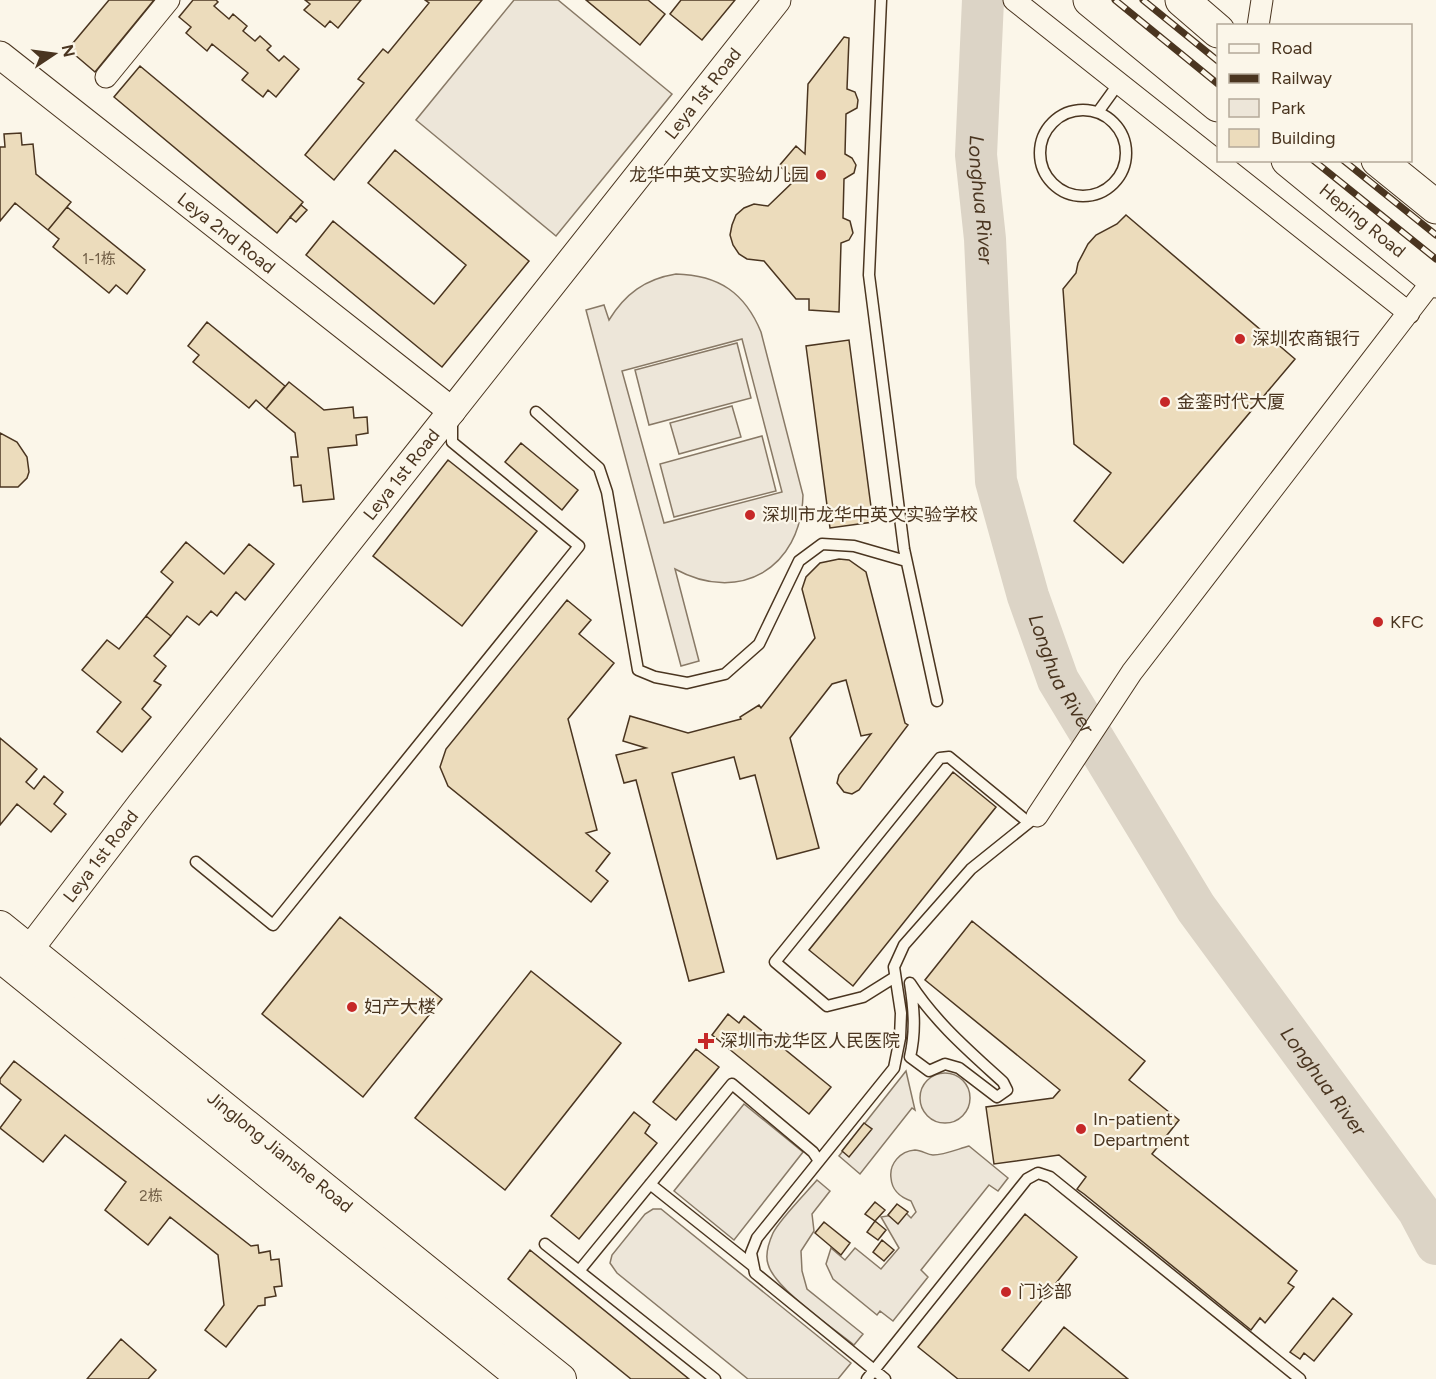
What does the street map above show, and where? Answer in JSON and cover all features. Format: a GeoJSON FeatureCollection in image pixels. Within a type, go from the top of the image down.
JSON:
{"type":"FeatureCollection","features":[{"type":"Feature","properties":{"kind":"main road"},"geometry":{"type":"LineString","coordinates":[[1090,0],[1217,104]]}},
{"type":"Feature","properties":{"kind":"main road"},"geometry":{"type":"LineString","coordinates":[[1182,0],[1217,29]]}},
{"type":"Feature","properties":{"kind":"main road","name":"Heping Road"},"geometry":{"type":"LineString","coordinates":[[1289,162],[1435,280]]}},
{"type":"Feature","properties":{"kind":"main road"},"geometry":{"type":"LineString","coordinates":[[1380,162],[1436,207]]}},
{"type":"Feature","properties":{"kind":"main road","name":"Jinglong Jianshe Road"},"geometry":{"type":"LineString","coordinates":[[0,926],[561,1379]]}},
{"type":"Feature","properties":{"kind":"main road","name":"Jinglong Jianshe Road"},"geometry":{"type":"LineString","coordinates":[[0,957],[523,1379]]}},
{"type":"Feature","properties":{"kind":"street"},"geometry":{"type":"LineString","coordinates":[[106,77],[170,0]]}},
{"type":"Feature","properties":{"kind":"street","name":"Leya 1st Road"},"geometry":{"type":"LineString","coordinates":[[29,950],[777,0]]}},
{"type":"Feature","properties":{"kind":"street"},"geometry":{"type":"LineString","coordinates":[[1258,24],[1262,0]]}},
{"type":"Feature","properties":{"kind":"street"},"geometry":{"type":"LineString","coordinates":[[1016,2],[1217,161]]}},
{"type":"Feature","properties":{"kind":"street","name":"Leya 2nd Road"},"geometry":{"type":"LineString","coordinates":[[0,55],[452,411]]}},
{"type":"Feature","properties":{"kind":"street"},"geometry":{"type":"LineString","coordinates":[[1218,162],[1408,313]]}},
{"type":"Feature","properties":{"kind":"street"},"geometry":{"type":"LineString","coordinates":[[1032,819],[1050,796],[1132,672],[1435,280]]}},
{"type":"Feature","properties":{"kind":"lane"},"geometry":{"type":"LineString","coordinates":[[881,0],[868,275],[906,561],[937,701]]}},
{"type":"Feature","properties":{"kind":"lane"},"geometry":{"type":"LineString","coordinates":[[1098,112],[1119,83]]}},
{"type":"Feature","properties":{"kind":"lane"},"geometry":{"type":"LineString","coordinates":[[1075,110],[1098,112],[1108,117],[1123,135],[1126,147],[1122,170],[1117,180],[1108,188],[1098,193],[1075,195],[1063,190],[1053,182],[1043,165],[1041,146],[1052,123],[1062,115],[1075,110]]}},
{"type":"Feature","properties":{"kind":"lane"},"geometry":{"type":"LineString","coordinates":[[196,862],[273,925],[579,546],[452,442],[452,411]]}},
{"type":"Feature","properties":{"kind":"lane"},"geometry":{"type":"LineString","coordinates":[[536,412],[599,468],[607,492],[638,670],[655,677],[687,682],[725,674],[759,644],[799,561],[822,544],[854,546],[906,561]]}},
{"type":"Feature","properties":{"kind":"lane"},"geometry":{"type":"LineString","coordinates":[[885,1379],[754,1273],[751,1253],[757,1238],[894,1068],[900,1038],[901,1013],[894,967],[904,945],[970,869],[1032,819],[949,757],[940,758],[775,962],[827,1006],[863,997],[895,977]]}},
{"type":"Feature","properties":{"kind":"lane"},"geometry":{"type":"LineString","coordinates":[[910,983],[923,1003],[955,1040],[1003,1082],[1007,1090],[997,1097],[959,1068],[945,1064],[929,1071],[910,1057],[914,1040],[915,1012],[910,983]]}},
{"type":"Feature","properties":{"kind":"lane"},"geometry":{"type":"LineString","coordinates":[[579,1271],[732,1084],[813,1152],[819,1161]]}},
{"type":"Feature","properties":{"kind":"lane"},"geometry":{"type":"LineString","coordinates":[[867,1379],[1027,1179],[1038,1173],[1050,1177],[1300,1379]]}},
{"type":"Feature","properties":{"kind":"lane"},"geometry":{"type":"LineString","coordinates":[[650,1184],[753,1266]]}},
{"type":"Feature","properties":{"kind":"lane"},"geometry":{"type":"LineString","coordinates":[[545,1244],[715,1379]]}},
{"type":"Feature","properties":{"kind":"green space"},"geometry":{"type":"Polygon","coordinates":[[[514,0],[558,0],[672,94],[556,236],[416,120],[514,0]]]}},
{"type":"Feature","properties":{"kind":"green space"},"geometry":{"type":"Polygon","coordinates":[[[691,275],[718,283],[738,297],[755,318],[761,332],[803,495],[800,521],[791,543],[778,560],[762,573],[743,580],[722,583],[699,579],[675,569],[699,661],[681,666],[586,310],[604,305],[609,320],[629,295],[645,284],[665,276],[691,275]],[[742,339],[622,371],[664,523],[782,492],[742,339]]]}},
{"type":"Feature","properties":{"kind":"green space"},"geometry":{"type":"Polygon","coordinates":[[[737,343],[751,398],[649,425],[635,370],[737,343]]]}},
{"type":"Feature","properties":{"kind":"green space"},"geometry":{"type":"Polygon","coordinates":[[[732,406],[741,437],[679,454],[670,423],[732,406]]]}},
{"type":"Feature","properties":{"kind":"green space"},"geometry":{"type":"Polygon","coordinates":[[[762,436],[776,491],[674,517],[660,464],[762,436]]]}},
{"type":"Feature","properties":{"kind":"green space"},"geometry":{"type":"Polygon","coordinates":[[[906,1071],[915,1110],[912,1108],[860,1174],[839,1156],[906,1071]]]}},
{"type":"Feature","properties":{"kind":"green space"},"geometry":{"type":"Polygon","coordinates":[[[945,1073],[963,1080],[970,1098],[963,1116],[945,1123],[927,1116],[920,1098],[927,1080],[945,1073]]]}},
{"type":"Feature","properties":{"kind":"green space"},"geometry":{"type":"Polygon","coordinates":[[[744,1104],[803,1152],[734,1240],[674,1191],[744,1104]]]}},
{"type":"Feature","properties":{"kind":"green space"},"geometry":{"type":"Polygon","coordinates":[[[969,1146],[1008,1178],[998,1191],[989,1185],[921,1270],[928,1277],[893,1321],[880,1311],[877,1315],[833,1279],[826,1264],[831,1248],[845,1260],[855,1248],[881,1269],[899,1248],[881,1217],[906,1213],[911,1218],[916,1212],[911,1201],[900,1195],[893,1187],[891,1173],[894,1163],[900,1156],[910,1151],[918,1150],[937,1155],[969,1146]]]}},
{"type":"Feature","properties":{"kind":"green space"},"geometry":{"type":"Polygon","coordinates":[[[817,1180],[830,1191],[812,1214],[814,1231],[801,1251],[802,1271],[807,1289],[863,1334],[854,1345],[792,1296],[773,1274],[767,1260],[769,1244],[776,1227],[817,1180]]]}},
{"type":"Feature","properties":{"kind":"green space"},"geometry":{"type":"Polygon","coordinates":[[[653,1209],[661,1209],[851,1363],[838,1379],[748,1379],[617,1273],[610,1263],[612,1255],[645,1214],[653,1209]]]}},
{"type":"Feature","properties":{"kind":"building"},"geometry":{"type":"Polygon","coordinates":[[[109,0],[154,0],[95,72],[68,49],[109,0]]]}},
{"type":"Feature","properties":{"kind":"building"},"geometry":{"type":"Polygon","coordinates":[[[193,0],[216,0],[218,2],[214,6],[229,19],[233,14],[247,26],[243,31],[255,41],[260,36],[271,46],[267,50],[279,61],[284,56],[299,69],[276,97],[268,90],[263,97],[242,80],[248,73],[212,44],[207,51],[186,33],[191,27],[179,17],[193,0]]]}},
{"type":"Feature","properties":{"kind":"building"},"geometry":{"type":"Polygon","coordinates":[[[305,0],[361,0],[338,28],[330,21],[325,27],[304,10],[310,4],[305,0]]]}},
{"type":"Feature","properties":{"kind":"building"},"geometry":{"type":"Polygon","coordinates":[[[425,0],[482,0],[334,180],[305,155],[364,83],[358,79],[383,49],[388,53],[429,3],[425,0]]]}},
{"type":"Feature","properties":{"kind":"building"},"geometry":{"type":"Polygon","coordinates":[[[586,0],[648,0],[665,14],[640,45],[586,0]]]}},
{"type":"Feature","properties":{"kind":"building"},"geometry":{"type":"Polygon","coordinates":[[[681,0],[735,0],[702,40],[670,14],[681,0]]]}},
{"type":"Feature","properties":{"kind":"building","name":"龙华中英文实验幼儿园"},"geometry":{"type":"Polygon","coordinates":[[[844,37],[849,38],[847,89],[855,92],[858,100],[857,108],[846,114],[845,154],[852,158],[856,165],[854,173],[844,179],[843,218],[850,221],[853,233],[849,240],[841,243],[839,312],[809,310],[809,299],[796,299],[764,261],[747,259],[739,254],[730,235],[736,215],[744,208],[754,204],[768,206],[796,179],[779,166],[796,146],[805,154],[808,84],[844,37]]]}},
{"type":"Feature","properties":{"kind":"building"},"geometry":{"type":"Polygon","coordinates":[[[140,66],[303,202],[277,233],[114,97],[140,66]]]}},
{"type":"Feature","properties":{"kind":"building"},"geometry":{"type":"Polygon","coordinates":[[[21,133],[22,145],[33,144],[36,174],[71,202],[48,230],[15,203],[0,221],[0,147],[5,147],[4,134],[21,133]]]}},
{"type":"Feature","properties":{"kind":"building"},"geometry":{"type":"Polygon","coordinates":[[[395,150],[529,261],[442,367],[306,255],[333,221],[434,304],[466,265],[368,183],[395,150]]]}},
{"type":"Feature","properties":{"kind":"building"},"geometry":{"type":"Polygon","coordinates":[[[301,205],[307,210],[296,222],[290,217],[301,205]]]}},
{"type":"Feature","properties":{"kind":"building"},"geometry":{"type":"Polygon","coordinates":[[[67,207],[145,270],[127,294],[116,285],[109,293],[53,247],[59,239],[48,230],[67,207]]]}},
{"type":"Feature","properties":{"kind":"building","name":"金銮时代大厦"},"geometry":{"type":"Polygon","coordinates":[[[1126,215],[1295,359],[1123,563],[1074,521],[1111,473],[1074,444],[1063,289],[1076,273],[1078,263],[1088,244],[1096,235],[1117,224],[1126,215]]]}},
{"type":"Feature","properties":{"kind":"building"},"geometry":{"type":"Polygon","coordinates":[[[207,322],[285,386],[266,409],[256,400],[249,408],[193,362],[199,355],[188,346],[207,322]]]}},
{"type":"Feature","properties":{"kind":"building"},"geometry":{"type":"Polygon","coordinates":[[[849,340],[873,522],[830,528],[806,346],[849,340]]]}},
{"type":"Feature","properties":{"kind":"building"},"geometry":{"type":"Polygon","coordinates":[[[289,382],[324,410],[353,407],[354,418],[367,417],[368,433],[356,435],[357,445],[328,448],[334,499],[303,502],[301,485],[294,486],[291,457],[298,457],[295,433],[266,409],[289,382]]]}},
{"type":"Feature","properties":{"kind":"building"},"geometry":{"type":"Polygon","coordinates":[[[0,433],[17,442],[27,457],[29,472],[27,478],[18,487],[0,487],[0,433]]]}},
{"type":"Feature","properties":{"kind":"building"},"geometry":{"type":"Polygon","coordinates":[[[521,443],[578,490],[562,510],[505,462],[521,443]]]}},
{"type":"Feature","properties":{"kind":"building"},"geometry":{"type":"Polygon","coordinates":[[[448,460],[537,531],[462,626],[373,556],[448,460]]]}},
{"type":"Feature","properties":{"kind":"building"},"geometry":{"type":"Polygon","coordinates":[[[186,542],[224,574],[249,544],[274,564],[245,600],[236,592],[217,616],[211,611],[199,625],[187,616],[171,636],[146,616],[173,582],[161,572],[186,542]]]}},
{"type":"Feature","properties":{"kind":"building"},"geometry":{"type":"Polygon","coordinates":[[[839,559],[849,560],[866,572],[905,723],[908,725],[859,790],[852,794],[844,792],[837,783],[839,775],[871,734],[861,736],[846,680],[832,684],[790,738],[819,848],[777,859],[755,775],[740,779],[734,757],[672,773],[724,972],[689,981],[636,780],[624,783],[616,755],[646,748],[623,741],[630,716],[688,733],[741,719],[740,717],[759,705],[761,708],[815,638],[802,589],[806,577],[820,563],[839,559]]]}},
{"type":"Feature","properties":{"kind":"building"},"geometry":{"type":"Polygon","coordinates":[[[567,600],[591,620],[579,634],[614,663],[568,719],[597,830],[586,833],[610,853],[596,871],[608,881],[591,902],[448,786],[440,767],[446,749],[567,600]]]}},
{"type":"Feature","properties":{"kind":"building"},"geometry":{"type":"Polygon","coordinates":[[[146,616],[171,636],[154,656],[166,666],[154,681],[161,685],[142,709],[151,717],[122,752],[97,732],[121,702],[82,670],[107,640],[119,649],[146,616]]]}},
{"type":"Feature","properties":{"kind":"building"},"geometry":{"type":"Polygon","coordinates":[[[0,738],[37,769],[26,782],[34,789],[44,776],[63,792],[54,804],[66,814],[51,832],[17,804],[0,825],[0,738]]]}},
{"type":"Feature","properties":{"kind":"building"},"geometry":{"type":"Polygon","coordinates":[[[953,772],[996,807],[853,986],[809,950],[953,772]]]}},
{"type":"Feature","properties":{"kind":"building","name":"妇产大楼"},"geometry":{"type":"Polygon","coordinates":[[[340,917],[442,999],[363,1097],[262,1014],[340,917]]]}},
{"type":"Feature","properties":{"kind":"building","name":"In-patient Department"},"geometry":{"type":"Polygon","coordinates":[[[972,921],[1145,1061],[1129,1080],[1179,1120],[1152,1154],[1297,1271],[1288,1283],[1294,1287],[1265,1323],[1260,1318],[1251,1330],[1077,1189],[1086,1177],[1059,1155],[994,1164],[986,1107],[1053,1098],[1060,1090],[925,980],[972,921]]]}},
{"type":"Feature","properties":{"kind":"building"},"geometry":{"type":"Polygon","coordinates":[[[531,971],[621,1043],[505,1190],[415,1118],[531,971]]]}},
{"type":"Feature","properties":{"kind":"building"},"geometry":{"type":"Polygon","coordinates":[[[728,1014],[739,1023],[744,1016],[831,1087],[809,1114],[712,1035],[728,1014]]]}},
{"type":"Feature","properties":{"kind":"building"},"geometry":{"type":"Polygon","coordinates":[[[696,1049],[719,1067],[676,1120],[653,1102],[696,1049]]]}},
{"type":"Feature","properties":{"kind":"building"},"geometry":{"type":"Polygon","coordinates":[[[14,1061],[251,1246],[258,1245],[259,1253],[270,1251],[271,1260],[279,1259],[282,1286],[274,1287],[276,1296],[265,1298],[265,1305],[258,1306],[226,1347],[205,1330],[224,1305],[218,1255],[170,1217],[148,1245],[105,1210],[126,1182],[65,1135],[43,1162],[0,1128],[21,1100],[0,1083],[0,1079],[14,1061]]]}},
{"type":"Feature","properties":{"kind":"building"},"geometry":{"type":"Polygon","coordinates":[[[634,1112],[650,1125],[645,1133],[657,1143],[579,1239],[551,1216],[634,1112]]]}},
{"type":"Feature","properties":{"kind":"building"},"geometry":{"type":"Polygon","coordinates":[[[864,1123],[872,1129],[849,1157],[842,1151],[864,1123]]]}},
{"type":"Feature","properties":{"kind":"building"},"geometry":{"type":"Polygon","coordinates":[[[875,1202],[885,1210],[875,1221],[865,1214],[875,1202]]]}},
{"type":"Feature","properties":{"kind":"building"},"geometry":{"type":"Polygon","coordinates":[[[897,1204],[908,1212],[898,1224],[888,1215],[897,1204]]]}},
{"type":"Feature","properties":{"kind":"building","name":"门诊部"},"geometry":{"type":"Polygon","coordinates":[[[1025,1214],[1077,1257],[1002,1350],[1029,1371],[1064,1327],[1128,1379],[958,1379],[918,1347],[1025,1214]]]}},
{"type":"Feature","properties":{"kind":"building"},"geometry":{"type":"Polygon","coordinates":[[[875,1221],[886,1230],[878,1240],[867,1232],[875,1221]]]}},
{"type":"Feature","properties":{"kind":"building"},"geometry":{"type":"Polygon","coordinates":[[[824,1222],[850,1243],[841,1255],[815,1233],[824,1222]]]}},
{"type":"Feature","properties":{"kind":"building"},"geometry":{"type":"Polygon","coordinates":[[[882,1240],[894,1250],[884,1261],[873,1252],[882,1240]]]}},
{"type":"Feature","properties":{"kind":"building"},"geometry":{"type":"Polygon","coordinates":[[[530,1250],[689,1379],[631,1379],[508,1279],[530,1250]]]}},
{"type":"Feature","properties":{"kind":"building"},"geometry":{"type":"Polygon","coordinates":[[[1333,1298],[1352,1314],[1314,1361],[1304,1353],[1300,1359],[1290,1352],[1333,1298]]]}},
{"type":"Feature","properties":{"kind":"building"},"geometry":{"type":"Polygon","coordinates":[[[121,1339],[156,1370],[148,1379],[87,1379],[121,1339]]]}},
{"type":"Feature","properties":{"kind":"waterway","name":"Longhua River"},"geometry":{"type":"LineString","coordinates":[[983,0],[976,155],[985,239],[996,481],[1028,596],[1058,680],[1196,908],[1418,1210],[1436,1244]]}},
{"type":"Feature","properties":{"kind":"railway"},"geometry":{"type":"LineString","coordinates":[[1115,0],[1217,83]]}},
{"type":"Feature","properties":{"kind":"railway"},"geometry":{"type":"LineString","coordinates":[[1143,0],[1217,60]]}},
{"type":"Feature","properties":{"kind":"railway"},"geometry":{"type":"LineString","coordinates":[[1315,162],[1436,259]]}},
{"type":"Feature","properties":{"kind":"railway"},"geometry":{"type":"LineString","coordinates":[[1345,162],[1436,235]]}},
{"type":"Feature","properties":{"kind":"place","name":"龙华中英文实验幼儿园"},"geometry":{"type":"Point","coordinates":[821,175]}},
{"type":"Feature","properties":{"kind":"place","name":"深圳农商银行"},"geometry":{"type":"Point","coordinates":[1240,339]}},
{"type":"Feature","properties":{"kind":"place","name":"金銮时代大厦"},"geometry":{"type":"Point","coordinates":[1165,402]}},
{"type":"Feature","properties":{"kind":"place","name":"深圳市龙华中英文实验学校"},"geometry":{"type":"Point","coordinates":[750,515]}},
{"type":"Feature","properties":{"kind":"place","name":"KFC"},"geometry":{"type":"Point","coordinates":[1378,622]}},
{"type":"Feature","properties":{"kind":"place","name":"妇产大楼"},"geometry":{"type":"Point","coordinates":[352,1007]}},
{"type":"Feature","properties":{"kind":"place","name":"深圳市龙华区人民医院"},"geometry":{"type":"Point","coordinates":[706,1041]}},
{"type":"Feature","properties":{"kind":"place","name":"In-patient Department"},"geometry":{"type":"Point","coordinates":[1081,1129]}},
{"type":"Feature","properties":{"kind":"place","name":"门诊部"},"geometry":{"type":"Point","coordinates":[1006,1292]}}]}
